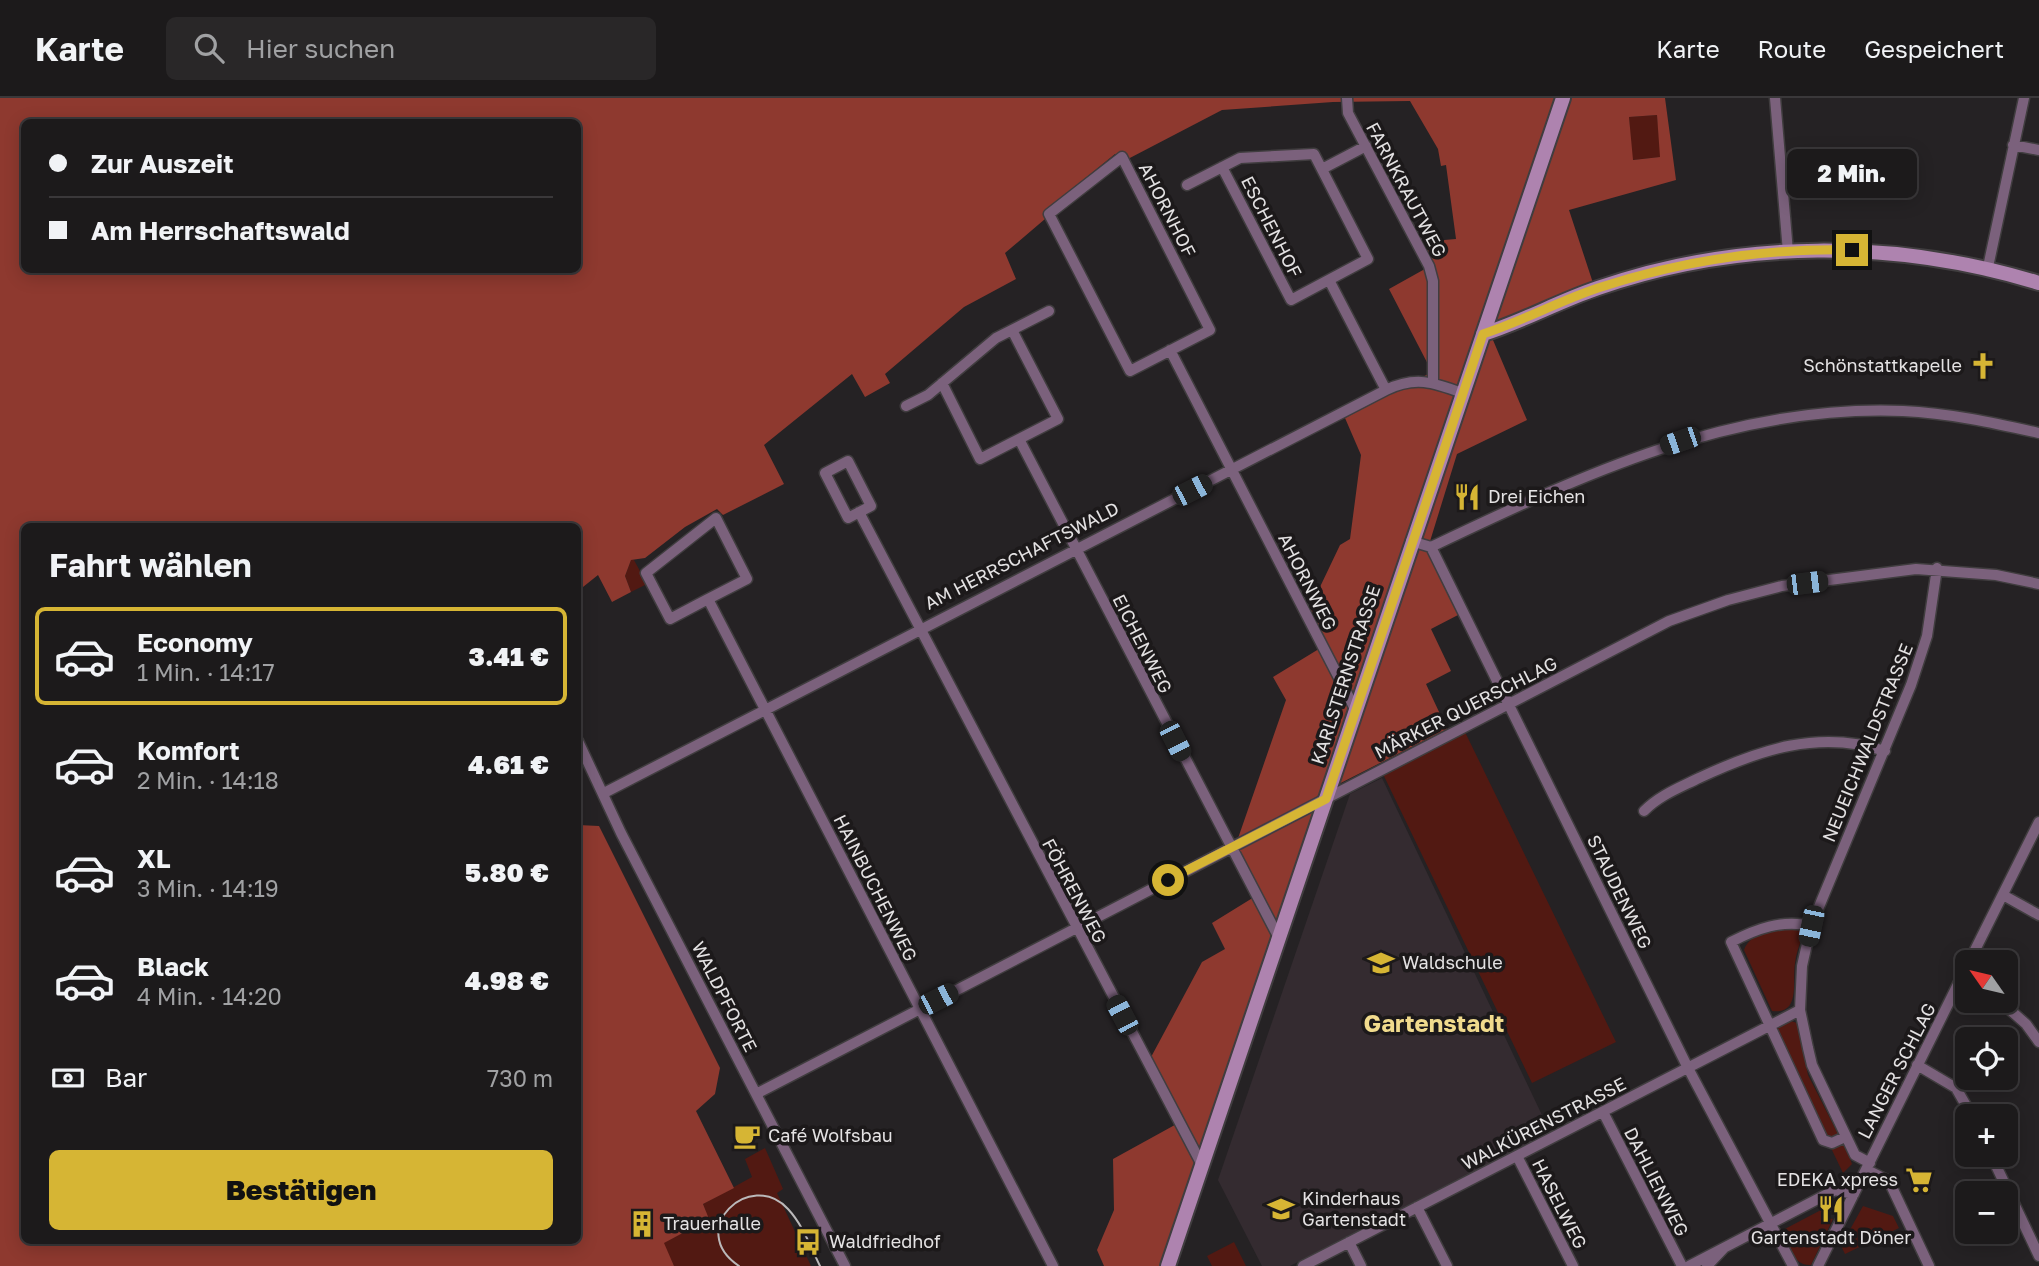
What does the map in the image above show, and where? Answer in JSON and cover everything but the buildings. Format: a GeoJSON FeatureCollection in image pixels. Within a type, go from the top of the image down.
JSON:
{"type":"FeatureCollection","features":[{"type":"Feature","properties":{"kind":"street","name":"FARNKRAUTWEG"},"geometry":{"type":"LineString","coordinates":[[1347,98],[1348,113],[1429,266],[1433,281],[1433,382]]}},
{"type":"Feature","properties":{"kind":"street","name":"KARLSTERNSTRASSE"},"geometry":{"type":"LineString","coordinates":[[1168,1266],[1563,98]]}},
{"type":"Feature","properties":{"kind":"street"},"geometry":{"type":"LineString","coordinates":[[1775,98],[1788,252]]}},
{"type":"Feature","properties":{"kind":"street"},"geometry":{"type":"LineString","coordinates":[[1988,267],[2024,98]]}},
{"type":"Feature","properties":{"kind":"street"},"geometry":{"type":"LineString","coordinates":[[2013,145],[2039,150]]}},
{"type":"Feature","properties":{"kind":"street"},"geometry":{"type":"LineString","coordinates":[[1322,169],[1366,146]]}},
{"type":"Feature","properties":{"kind":"street","name":"ESCHENHOF"},"geometry":{"type":"LineString","coordinates":[[1187,185],[1222,167],[1240,158],[1314,154],[1368,259],[1291,300],[1222,167]]}},
{"type":"Feature","properties":{"kind":"street","name":"AHORNHOF"},"geometry":{"type":"LineString","coordinates":[[1122,157],[1210,330],[1170,350],[1130,371],[1049,214],[1122,157]]}},
{"type":"Feature","properties":{"kind":"street"},"geometry":{"type":"LineString","coordinates":[[1483,334],[1597,288],[1634,277],[1727,257],[1788,252],[1871,251],[1925,256],[1988,267],[2039,283]]}},
{"type":"Feature","properties":{"kind":"street","name":"ESCHENHOF"},"geometry":{"type":"LineString","coordinates":[[1329,280],[1386,390]]}},
{"type":"Feature","properties":{"kind":"street"},"geometry":{"type":"LineString","coordinates":[[906,406],[942,383],[996,338],[1049,311]]}},
{"type":"Feature","properties":{"kind":"street"},"geometry":{"type":"LineString","coordinates":[[942,383],[980,459],[1058,419],[1012,330]]}},
{"type":"Feature","properties":{"kind":"street"},"geometry":{"type":"LineString","coordinates":[[1170,350],[1231,469]]}},
{"type":"Feature","properties":{"kind":"street","name":"AM HERRSCHAFTSWALD"},"geometry":{"type":"LineString","coordinates":[[604,793],[1386,390],[1404,382],[1433,382],[1462,393]]}},
{"type":"Feature","properties":{"kind":"street"},"geometry":{"type":"LineString","coordinates":[[1411,541],[1431,547],[1609,466],[1690,437],[1757,422],[1850,411],[1905,411],[1971,418],[2039,433]]}},
{"type":"Feature","properties":{"kind":"street","name":"EICHENWEG"},"geometry":{"type":"LineString","coordinates":[[1019,439],[1279,938]]}},
{"type":"Feature","properties":{"kind":"street"},"geometry":{"type":"LineString","coordinates":[[848,461],[871,506],[859,512],[848,518],[825,473],[848,461]]}},
{"type":"Feature","properties":{"kind":"street","name":"AHORNWEG"},"geometry":{"type":"LineString","coordinates":[[1231,469],[1355,709]]}},
{"type":"Feature","properties":{"kind":"street","name":"FÖHRENWEG"},"geometry":{"type":"LineString","coordinates":[[859,512],[1202,1165]]}},
{"type":"Feature","properties":{"kind":"street"},"geometry":{"type":"LineString","coordinates":[[716,518],[747,579],[708,599],[670,619],[646,573],[716,518]]}},
{"type":"Feature","properties":{"kind":"street","name":"STAUDENWEG"},"geometry":{"type":"LineString","coordinates":[[1431,547],[1688,1068],[1793,1266]]}},
{"type":"Feature","properties":{"kind":"street","name":"MÄRKER QUERSCHLAG"},"geometry":{"type":"LineString","coordinates":[[756,1094],[1670,621],[1728,600],[1782,586],[1937,568],[2039,584]]}},
{"type":"Feature","properties":{"kind":"street","name":"NEUEICHWALDSTRASSE"},"geometry":{"type":"LineString","coordinates":[[1929,1266],[1889,1181],[1855,1155],[1845,1136],[1812,1065],[1800,1010],[1802,966],[1811,926],[1911,685],[1927,636],[1937,568]]}},
{"type":"Feature","properties":{"kind":"street","name":"HAINBUCHENWEG"},"geometry":{"type":"LineString","coordinates":[[708,599],[1054,1266]]}},
{"type":"Feature","properties":{"kind":"street"},"geometry":{"type":"LineString","coordinates":[[1644,811],[1656,799],[1742,758],[1779,746],[1822,741],[1863,743],[1885,751]]}},
{"type":"Feature","properties":{"kind":"street","name":"WALDPFORTE"},"geometry":{"type":"LineString","coordinates":[[581,747],[615,822],[845,1266]]}},
{"type":"Feature","properties":{"kind":"street","name":"LANGER SCHLAG"},"geometry":{"type":"LineString","coordinates":[[1975,950],[2039,822]]}},
{"type":"Feature","properties":{"kind":"street"},"geometry":{"type":"LineString","coordinates":[[2003,895],[2039,915]]}},
{"type":"Feature","properties":{"kind":"street"},"geometry":{"type":"LineString","coordinates":[[1811,926],[1797,923],[1774,925],[1731,942],[1823,1140],[1832,1143],[1845,1136]]}},
{"type":"Feature","properties":{"kind":"street","name":"LANGER SCHLAG"},"geometry":{"type":"LineString","coordinates":[[1818,1266],[1917,1065],[1955,998]]}},
{"type":"Feature","properties":{"kind":"street","name":"WALKÜRENSTRASSE"},"geometry":{"type":"LineString","coordinates":[[1303,1266],[1800,1010]]}},
{"type":"Feature","properties":{"kind":"street"},"geometry":{"type":"LineString","coordinates":[[2014,1013],[2039,1042]]}},
{"type":"Feature","properties":{"kind":"street"},"geometry":{"type":"LineString","coordinates":[[1917,1065],[1956,1088],[1965,1104]]}},
{"type":"Feature","properties":{"kind":"street","name":"DAHLIENWEG"},"geometry":{"type":"LineString","coordinates":[[1603,1112],[1682,1266]]}},
{"type":"Feature","properties":{"kind":"street","name":"HASELWEG"},"geometry":{"type":"LineString","coordinates":[[1517,1156],[1573,1266]]}},
{"type":"Feature","properties":{"kind":"street"},"geometry":{"type":"LineString","coordinates":[[1996,1167],[2039,1256]]}},
{"type":"Feature","properties":{"kind":"street"},"geometry":{"type":"LineString","coordinates":[[1689,1266],[1835,1190],[1842,1189],[1854,1194]]}},
{"type":"Feature","properties":{"kind":"street"},"geometry":{"type":"LineString","coordinates":[[1417,1207],[1447,1266]]}},
{"type":"Feature","properties":{"kind":"street"},"geometry":{"type":"LineString","coordinates":[[1349,1242],[1362,1266]]}},
{"type":"Feature","properties":{"kind":"street"},"geometry":{"type":"LineString","coordinates":[[1707,1266],[1724,1248]]}},
{"type":"Feature","properties":{"kind":"shaded area"},"geometry":{"type":"Polygon","coordinates":[[[0,98],[1665,98],[1676,180],[1569,210],[1593,283],[1490,333],[1527,420],[1457,454],[1427,551],[1458,615],[1431,629],[1451,671],[1426,684],[1447,729],[1323,792],[1161,1266],[1104,1266],[1097,1250],[1114,1210],[1113,1159],[1182,1121],[1150,1059],[1202,962],[1225,949],[1212,923],[1259,894],[1235,847],[1286,700],[1273,677],[1327,644],[1309,610],[1340,545],[1350,539],[1361,455],[1345,418],[1432,372],[1389,289],[1432,265],[1421,242],[1456,239],[1446,165],[1441,166],[1438,149],[1410,101],[1333,102],[1222,110],[1126,160],[1115,154],[1045,211],[1045,219],[1005,253],[1016,279],[964,307],[885,374],[890,383],[865,397],[852,374],[764,445],[784,484],[723,515],[717,509],[685,527],[645,558],[631,560],[625,576],[631,592],[612,602],[598,575],[581,589],[581,523],[21,523],[21,1244],[581,1244],[581,825],[599,826],[720,1068],[715,1094],[696,1111],[734,1188],[703,1204],[709,1219],[664,1243],[674,1266],[0,1266],[0,98]],[[1657,115],[1629,117],[1633,160],[1660,157],[1657,115]]]}},
{"type":"Feature","properties":{"kind":"shaded area"},"geometry":{"type":"Polygon","coordinates":[[[1657,115],[1661,157],[1632,160],[1629,117],[1657,115]]]}},
{"type":"Feature","properties":{"kind":"shaded area"},"geometry":{"type":"Polygon","coordinates":[[[631,560],[634,560],[647,584],[631,592],[625,576],[631,560]]]}},
{"type":"Feature","properties":{"kind":"shaded area"},"geometry":{"type":"Polygon","coordinates":[[[1465,732],[1616,1042],[1532,1083],[1383,774],[1465,732]]]}},
{"type":"Feature","properties":{"kind":"shaded area","name":"Waldschule"},"geometry":{"type":"Polygon","coordinates":[[[1382,778],[1550,1132],[1290,1266],[1262,1266],[1218,1180],[1350,794],[1382,778]]]}},
{"type":"Feature","properties":{"kind":"shaded area"},"geometry":{"type":"Polygon","coordinates":[[[1798,927],[1803,936],[1795,960],[1793,996],[1787,1008],[1772,1011],[1744,950],[1758,935],[1798,927]]]}},
{"type":"Feature","properties":{"kind":"shaded area"},"geometry":{"type":"Polygon","coordinates":[[[1788,1020],[1797,1023],[1808,1075],[1838,1134],[1833,1138],[1825,1136],[1775,1028],[1788,1020]]]}},
{"type":"Feature","properties":{"kind":"shaded area"},"geometry":{"type":"Polygon","coordinates":[[[1843,1141],[1852,1164],[1843,1173],[1831,1148],[1843,1141]]]}},
{"type":"Feature","properties":{"kind":"shaded area"},"geometry":{"type":"Polygon","coordinates":[[[765,1148],[783,1189],[777,1193],[811,1266],[674,1266],[663,1243],[709,1219],[708,1216],[581,1240],[706,1212],[703,1204],[752,1177],[745,1159],[765,1148]]]}},
{"type":"Feature","properties":{"kind":"shaded area"},"geometry":{"type":"Polygon","coordinates":[[[1863,1206],[1893,1216],[1899,1228],[1845,1254],[1841,1246],[1863,1206]]]}},
{"type":"Feature","properties":{"kind":"shaded area"},"geometry":{"type":"Polygon","coordinates":[[[1821,1210],[1826,1218],[1833,1219],[1811,1265],[1805,1264],[1792,1254],[1781,1231],[1821,1210]]]}},
{"type":"Feature","properties":{"kind":"shaded area"},"geometry":{"type":"Polygon","coordinates":[[[1234,1242],[1246,1266],[1212,1266],[1207,1256],[1234,1242]]]}},
{"type":"Feature","properties":{"kind":"tram line"},"geometry":{"type":"LineString","coordinates":[[739,1266],[724,1252],[719,1236],[721,1221],[729,1209],[742,1200],[757,1196],[773,1198],[788,1209],[802,1229],[820,1266]]}},
{"type":"Feature","properties":{"kind":"place","name":"Schönstattkapelle"},"geometry":{"type":"Point","coordinates":[1983,366]}},
{"type":"Feature","properties":{"kind":"place","name":"Drei Eichen"},"geometry":{"type":"Point","coordinates":[1467,497]}},
{"type":"Feature","properties":{"kind":"place","name":"Waldschule"},"geometry":{"type":"Point","coordinates":[1381,963]}},
{"type":"Feature","properties":{"kind":"place","name":"Café Wolfsbau"},"geometry":{"type":"Point","coordinates":[747,1136]}},
{"type":"Feature","properties":{"kind":"place","name":"EDEKA xpress"},"geometry":{"type":"Point","coordinates":[1919,1180]}},
{"type":"Feature","properties":{"kind":"place","name":"Kinderhaus Gartenstadt"},"geometry":{"type":"Point","coordinates":[1281,1209]}},
{"type":"Feature","properties":{"kind":"place","name":"Gartenstadt Döner"},"geometry":{"type":"Point","coordinates":[1831,1209]}},
{"type":"Feature","properties":{"kind":"place","name":"Trauerhalle"},"geometry":{"type":"Point","coordinates":[642,1224]}},
{"type":"Feature","properties":{"kind":"place","name":"Waldfriedhof"},"geometry":{"type":"Point","coordinates":[808,1242]}},
{"type":"Feature","properties":{"kind":"district","name":"Gartenstadt"},"geometry":{"type":"Point","coordinates":[1434,1024]}},
{"type":"Feature","properties":{"kind":"route"},"geometry":{"type":"LineString","coordinates":[[1168,880],[1326,799],[1483,334],[1597,288],[1670,268],[1755,254],[1852,250]]}}]}
